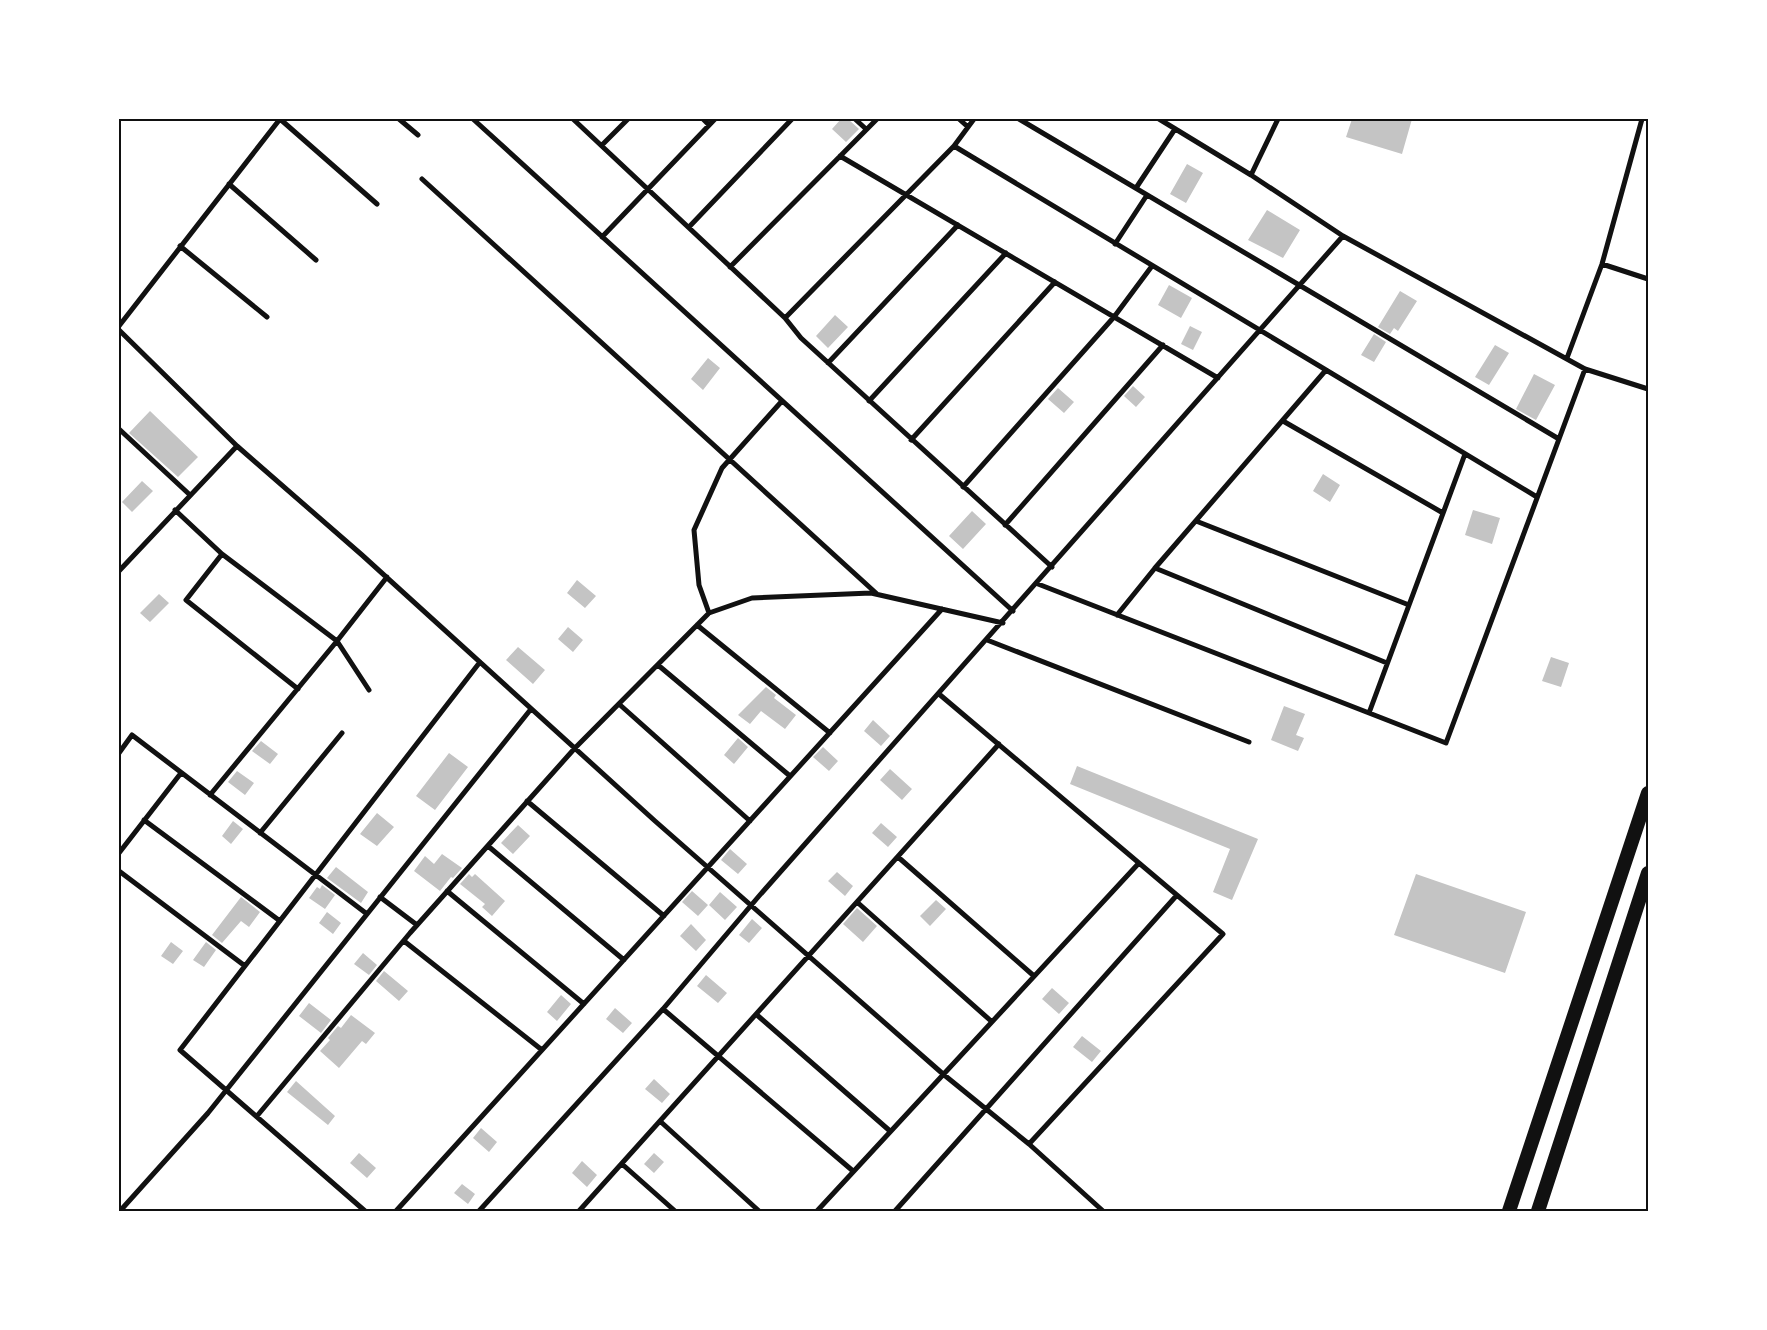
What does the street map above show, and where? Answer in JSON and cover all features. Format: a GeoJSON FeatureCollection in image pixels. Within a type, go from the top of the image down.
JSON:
{"type":"FeatureCollection","features":[{"type":"Feature","properties":{"kind":"highway"},"geometry":{"type":"LineString","coordinates":[[1509,1211],[1648,793]]}},
{"type":"Feature","properties":{"kind":"highway"},"geometry":{"type":"LineString","coordinates":[[1538,1211],[1648,873]]}},
{"type":"Feature","properties":{"kind":"street"},"geometry":{"type":"LineString","coordinates":[[119,326],[280,119],[377,204]]}},
{"type":"Feature","properties":{"kind":"street"},"geometry":{"type":"LineString","coordinates":[[399,119],[418,135]]}},
{"type":"Feature","properties":{"kind":"street"},"geometry":{"type":"LineString","coordinates":[[472,119],[1013,611]]}},
{"type":"Feature","properties":{"kind":"street"},"geometry":{"type":"LineString","coordinates":[[573,119],[785,318],[801,338],[1052,568]]}},
{"type":"Feature","properties":{"kind":"street"},"geometry":{"type":"LineString","coordinates":[[602,145],[628,119]]}},
{"type":"Feature","properties":{"kind":"street"},"geometry":{"type":"LineString","coordinates":[[703,119],[709,125]]}},
{"type":"Feature","properties":{"kind":"street"},"geometry":{"type":"LineString","coordinates":[[602,237],[715,119]]}},
{"type":"Feature","properties":{"kind":"street"},"geometry":{"type":"LineString","coordinates":[[689,227],[792,119]]}},
{"type":"Feature","properties":{"kind":"street"},"geometry":{"type":"LineString","coordinates":[[855,119],[866,130]]}},
{"type":"Feature","properties":{"kind":"street"},"geometry":{"type":"LineString","coordinates":[[730,268],[877,119]]}},
{"type":"Feature","properties":{"kind":"street"},"geometry":{"type":"LineString","coordinates":[[959,119],[968,127]]}},
{"type":"Feature","properties":{"kind":"street"},"geometry":{"type":"LineString","coordinates":[[785,318],[954,146],[974,119]]}},
{"type":"Feature","properties":{"kind":"street"},"geometry":{"type":"LineString","coordinates":[[1019,119],[1559,439]]}},
{"type":"Feature","properties":{"kind":"street"},"geometry":{"type":"LineString","coordinates":[[1159,119],[1251,175],[1343,236],[1584,369],[1648,389]]}},
{"type":"Feature","properties":{"kind":"street"},"geometry":{"type":"LineString","coordinates":[[1251,175],[1278,119]]}},
{"type":"Feature","properties":{"kind":"street"},"geometry":{"type":"LineString","coordinates":[[1567,358],[1602,264],[1642,119]]}},
{"type":"Feature","properties":{"kind":"street"},"geometry":{"type":"LineString","coordinates":[[1136,188],[1176,129]]}},
{"type":"Feature","properties":{"kind":"street"},"geometry":{"type":"LineString","coordinates":[[954,146],[1537,497]]}},
{"type":"Feature","properties":{"kind":"street"},"geometry":{"type":"LineString","coordinates":[[840,156],[1218,378]]}},
{"type":"Feature","properties":{"kind":"street"},"geometry":{"type":"LineString","coordinates":[[422,179],[877,594]]}},
{"type":"Feature","properties":{"kind":"street"},"geometry":{"type":"LineString","coordinates":[[229,184],[316,260]]}},
{"type":"Feature","properties":{"kind":"street"},"geometry":{"type":"LineString","coordinates":[[1115,244],[1147,195]]}},
{"type":"Feature","properties":{"kind":"street"},"geometry":{"type":"LineString","coordinates":[[828,363],[958,224]]}},
{"type":"Feature","properties":{"kind":"street"},"geometry":{"type":"LineString","coordinates":[[479,1211],[663,1009],[751,905],[1038,584],[1343,236]]}},
{"type":"Feature","properties":{"kind":"street"},"geometry":{"type":"LineString","coordinates":[[180,246],[267,317]]}},
{"type":"Feature","properties":{"kind":"street"},"geometry":{"type":"LineString","coordinates":[[869,400],[1006,253]]}},
{"type":"Feature","properties":{"kind":"street"},"geometry":{"type":"LineString","coordinates":[[1602,264],[1648,278]]}},
{"type":"Feature","properties":{"kind":"street"},"geometry":{"type":"LineString","coordinates":[[963,487],[1114,317],[1152,266]]}},
{"type":"Feature","properties":{"kind":"street"},"geometry":{"type":"LineString","coordinates":[[911,440],[1055,282]]}},
{"type":"Feature","properties":{"kind":"street"},"geometry":{"type":"LineString","coordinates":[[119,330],[237,446],[387,577],[531,709],[751,905],[943,1074],[1029,1144],[1103,1211]]}},
{"type":"Feature","properties":{"kind":"street"},"geometry":{"type":"LineString","coordinates":[[1004,524],[1163,345]]}},
{"type":"Feature","properties":{"kind":"street"},"geometry":{"type":"LineString","coordinates":[[1038,584],[1446,743],[1584,369]]}},
{"type":"Feature","properties":{"kind":"street"},"geometry":{"type":"LineString","coordinates":[[1117,615],[1155,568],[1326,370]]}},
{"type":"Feature","properties":{"kind":"street"},"geometry":{"type":"LineString","coordinates":[[709,613],[699,585],[694,530],[722,468],[782,400]]}},
{"type":"Feature","properties":{"kind":"street"},"geometry":{"type":"LineString","coordinates":[[1283,421],[1443,513]]}},
{"type":"Feature","properties":{"kind":"street"},"geometry":{"type":"LineString","coordinates":[[119,430],[190,495]]}},
{"type":"Feature","properties":{"kind":"street"},"geometry":{"type":"LineString","coordinates":[[119,571],[237,446]]}},
{"type":"Feature","properties":{"kind":"street"},"geometry":{"type":"LineString","coordinates":[[1369,713],[1465,454]]}},
{"type":"Feature","properties":{"kind":"street"},"geometry":{"type":"LineString","coordinates":[[175,510],[222,554],[337,641],[369,690]]}},
{"type":"Feature","properties":{"kind":"street"},"geometry":{"type":"LineString","coordinates":[[1196,521],[1409,605]]}},
{"type":"Feature","properties":{"kind":"street"},"geometry":{"type":"LineString","coordinates":[[222,554],[186,600],[298,689]]}},
{"type":"Feature","properties":{"kind":"street"},"geometry":{"type":"LineString","coordinates":[[1155,568],[1387,663]]}},
{"type":"Feature","properties":{"kind":"street"},"geometry":{"type":"LineString","coordinates":[[210,795],[337,641],[387,577]]}},
{"type":"Feature","properties":{"kind":"street"},"geometry":{"type":"LineString","coordinates":[[257,1116],[404,940],[527,801],[575,748],[709,613],[752,598],[877,594],[1003,622]]}},
{"type":"Feature","properties":{"kind":"street"},"geometry":{"type":"LineString","coordinates":[[396,1211],[942,609]]}},
{"type":"Feature","properties":{"kind":"street"},"geometry":{"type":"LineString","coordinates":[[697,625],[830,733]]}},
{"type":"Feature","properties":{"kind":"street"},"geometry":{"type":"LineString","coordinates":[[987,640],[1249,742]]}},
{"type":"Feature","properties":{"kind":"street"},"geometry":{"type":"LineString","coordinates":[[365,1211],[180,1050],[480,662]]}},
{"type":"Feature","properties":{"kind":"street"},"geometry":{"type":"LineString","coordinates":[[658,665],[790,776]]}},
{"type":"Feature","properties":{"kind":"street"},"geometry":{"type":"LineString","coordinates":[[939,694],[1223,934],[1029,1144]]}},
{"type":"Feature","properties":{"kind":"street"},"geometry":{"type":"LineString","coordinates":[[619,704],[750,820]]}},
{"type":"Feature","properties":{"kind":"street"},"geometry":{"type":"LineString","coordinates":[[120,1211],[226,1091],[531,709]]}},
{"type":"Feature","properties":{"kind":"street"},"geometry":{"type":"LineString","coordinates":[[260,833],[342,733]]}},
{"type":"Feature","properties":{"kind":"street"},"geometry":{"type":"LineString","coordinates":[[119,753],[132,735],[367,914]]}},
{"type":"Feature","properties":{"kind":"street"},"geometry":{"type":"LineString","coordinates":[[579,1211],[999,744]]}},
{"type":"Feature","properties":{"kind":"street"},"geometry":{"type":"LineString","coordinates":[[119,853],[181,772]]}},
{"type":"Feature","properties":{"kind":"street"},"geometry":{"type":"LineString","coordinates":[[527,801],[664,916]]}},
{"type":"Feature","properties":{"kind":"street"},"geometry":{"type":"LineString","coordinates":[[144,820],[280,921]]}},
{"type":"Feature","properties":{"kind":"street"},"geometry":{"type":"LineString","coordinates":[[488,846],[624,960]]}},
{"type":"Feature","properties":{"kind":"street"},"geometry":{"type":"LineString","coordinates":[[898,857],[1034,976]]}},
{"type":"Feature","properties":{"kind":"street"},"geometry":{"type":"LineString","coordinates":[[816,1211],[1139,862]]}},
{"type":"Feature","properties":{"kind":"street"},"geometry":{"type":"LineString","coordinates":[[119,871],[245,966]]}},
{"type":"Feature","properties":{"kind":"street"},"geometry":{"type":"LineString","coordinates":[[448,892],[584,1004]]}},
{"type":"Feature","properties":{"kind":"street"},"geometry":{"type":"LineString","coordinates":[[895,1211],[1177,895]]}},
{"type":"Feature","properties":{"kind":"street"},"geometry":{"type":"LineString","coordinates":[[380,897],[417,925]]}},
{"type":"Feature","properties":{"kind":"street"},"geometry":{"type":"LineString","coordinates":[[857,902],[991,1021]]}},
{"type":"Feature","properties":{"kind":"street"},"geometry":{"type":"LineString","coordinates":[[404,940],[542,1050]]}},
{"type":"Feature","properties":{"kind":"street"},"geometry":{"type":"LineString","coordinates":[[663,1009],[853,1171]]}},
{"type":"Feature","properties":{"kind":"street"},"geometry":{"type":"LineString","coordinates":[[757,1015],[890,1131]]}},
{"type":"Feature","properties":{"kind":"street"},"geometry":{"type":"LineString","coordinates":[[661,1122],[759,1211]]}},
{"type":"Feature","properties":{"kind":"street"},"geometry":{"type":"LineString","coordinates":[[622,1164],[675,1211]]}},
{"type":"Feature","properties":{"kind":"street"},"geometry":{"type":"LineString","coordinates":[[583,1206],[588,1211]]}},
{"type":"Feature","properties":{"kind":"building"},"geometry":{"type":"Polygon","coordinates":[[[841,119],[848,119],[859,129],[846,142],[832,129],[841,119]]]}},
{"type":"Feature","properties":{"kind":"building"},"geometry":{"type":"Polygon","coordinates":[[[1352,119],[1412,119],[1402,154],[1346,137],[1352,119]]]}},
{"type":"Feature","properties":{"kind":"building"},"geometry":{"type":"Polygon","coordinates":[[[1187,164],[1203,173],[1186,203],[1170,194],[1187,164]]]}},
{"type":"Feature","properties":{"kind":"building"},"geometry":{"type":"Polygon","coordinates":[[[1267,210],[1300,230],[1283,258],[1248,240],[1267,210]]]}},
{"type":"Feature","properties":{"kind":"building"},"geometry":{"type":"Polygon","coordinates":[[[1169,285],[1192,298],[1181,318],[1158,305],[1169,285]]]}},
{"type":"Feature","properties":{"kind":"building"},"geometry":{"type":"Polygon","coordinates":[[[1400,291],[1417,301],[1398,331],[1394,328],[1390,334],[1378,327],[1400,291]]]}},
{"type":"Feature","properties":{"kind":"building"},"geometry":{"type":"Polygon","coordinates":[[[835,315],[848,327],[828,348],[816,336],[835,315]]]}},
{"type":"Feature","properties":{"kind":"building"},"geometry":{"type":"Polygon","coordinates":[[[1190,326],[1202,332],[1193,350],[1181,344],[1190,326]]]}},
{"type":"Feature","properties":{"kind":"building"},"geometry":{"type":"Polygon","coordinates":[[[1374,334],[1386,342],[1374,362],[1361,355],[1374,334]]]}},
{"type":"Feature","properties":{"kind":"building"},"geometry":{"type":"Polygon","coordinates":[[[1495,345],[1509,353],[1489,385],[1475,377],[1495,345]]]}},
{"type":"Feature","properties":{"kind":"building"},"geometry":{"type":"Polygon","coordinates":[[[708,358],[720,368],[703,390],[691,379],[708,358]]]}},
{"type":"Feature","properties":{"kind":"building"},"geometry":{"type":"Polygon","coordinates":[[[1534,374],[1555,385],[1536,420],[1516,409],[1534,374]]]}},
{"type":"Feature","properties":{"kind":"building"},"geometry":{"type":"Polygon","coordinates":[[[1133,386],[1145,397],[1136,407],[1124,396],[1133,386]]]}},
{"type":"Feature","properties":{"kind":"building"},"geometry":{"type":"Polygon","coordinates":[[[1058,388],[1074,402],[1064,413],[1048,399],[1058,388]]]}},
{"type":"Feature","properties":{"kind":"building"},"geometry":{"type":"Polygon","coordinates":[[[150,411],[198,457],[178,477],[129,433],[150,411]]]}},
{"type":"Feature","properties":{"kind":"building"},"geometry":{"type":"Polygon","coordinates":[[[1323,474],[1340,485],[1330,502],[1313,491],[1323,474]]]}},
{"type":"Feature","properties":{"kind":"building"},"geometry":{"type":"Polygon","coordinates":[[[142,481],[153,491],[132,512],[122,502],[142,481]]]}},
{"type":"Feature","properties":{"kind":"building"},"geometry":{"type":"Polygon","coordinates":[[[1473,510],[1500,518],[1492,544],[1465,535],[1473,510]]]}},
{"type":"Feature","properties":{"kind":"building"},"geometry":{"type":"Polygon","coordinates":[[[972,511],[986,524],[963,549],[949,536],[972,511]]]}},
{"type":"Feature","properties":{"kind":"building"},"geometry":{"type":"Polygon","coordinates":[[[577,580],[596,596],[585,608],[567,593],[577,580]]]}},
{"type":"Feature","properties":{"kind":"building"},"geometry":{"type":"Polygon","coordinates":[[[159,594],[169,603],[150,622],[140,613],[159,594]]]}},
{"type":"Feature","properties":{"kind":"building"},"geometry":{"type":"Polygon","coordinates":[[[568,627],[583,640],[573,652],[558,639],[568,627]]]}},
{"type":"Feature","properties":{"kind":"building"},"geometry":{"type":"Polygon","coordinates":[[[518,647],[545,670],[533,684],[506,660],[518,647]]]}},
{"type":"Feature","properties":{"kind":"building"},"geometry":{"type":"Polygon","coordinates":[[[1551,657],[1569,663],[1561,687],[1542,681],[1551,657]]]}},
{"type":"Feature","properties":{"kind":"building"},"geometry":{"type":"Polygon","coordinates":[[[766,687],[776,695],[774,698],[796,715],[785,729],[761,711],[750,724],[738,715],[766,687]]]}},
{"type":"Feature","properties":{"kind":"building"},"geometry":{"type":"Polygon","coordinates":[[[1284,706],[1305,714],[1296,735],[1304,738],[1298,751],[1271,740],[1284,706]]]}},
{"type":"Feature","properties":{"kind":"building"},"geometry":{"type":"Polygon","coordinates":[[[873,720],[890,736],[881,746],[864,731],[873,720]]]}},
{"type":"Feature","properties":{"kind":"building"},"geometry":{"type":"Polygon","coordinates":[[[738,738],[748,747],[734,764],[724,755],[738,738]]]}},
{"type":"Feature","properties":{"kind":"building"},"geometry":{"type":"Polygon","coordinates":[[[261,741],[278,754],[270,764],[252,751],[261,741]]]}},
{"type":"Feature","properties":{"kind":"building"},"geometry":{"type":"Polygon","coordinates":[[[823,747],[838,761],[829,771],[813,757],[823,747]]]}},
{"type":"Feature","properties":{"kind":"building"},"geometry":{"type":"Polygon","coordinates":[[[449,753],[468,767],[435,810],[416,796],[449,753]]]}},
{"type":"Feature","properties":{"kind":"building"},"geometry":{"type":"Polygon","coordinates":[[[1077,766],[1258,839],[1232,900],[1213,892],[1230,849],[1070,784],[1077,766]]]}},
{"type":"Feature","properties":{"kind":"building"},"geometry":{"type":"Polygon","coordinates":[[[890,769],[912,789],[902,800],[880,780],[890,769]]]}},
{"type":"Feature","properties":{"kind":"building"},"geometry":{"type":"Polygon","coordinates":[[[237,771],[254,783],[245,795],[228,782],[237,771]]]}},
{"type":"Feature","properties":{"kind":"building"},"geometry":{"type":"Polygon","coordinates":[[[377,813],[394,827],[377,846],[360,834],[377,813]]]}},
{"type":"Feature","properties":{"kind":"building"},"geometry":{"type":"Polygon","coordinates":[[[233,821],[243,829],[231,844],[222,836],[233,821]]]}},
{"type":"Feature","properties":{"kind":"building"},"geometry":{"type":"Polygon","coordinates":[[[881,823],[897,837],[888,847],[872,833],[881,823]]]}},
{"type":"Feature","properties":{"kind":"building"},"geometry":{"type":"Polygon","coordinates":[[[518,825],[530,836],[513,854],[501,843],[518,825]]]}},
{"type":"Feature","properties":{"kind":"building"},"geometry":{"type":"Polygon","coordinates":[[[730,849],[747,864],[738,874],[721,860],[730,849]]]}},
{"type":"Feature","properties":{"kind":"building"},"geometry":{"type":"Polygon","coordinates":[[[442,854],[462,868],[453,878],[451,877],[440,891],[414,871],[425,856],[434,864],[442,854]]]}},
{"type":"Feature","properties":{"kind":"building"},"geometry":{"type":"Polygon","coordinates":[[[336,867],[368,892],[361,903],[327,878],[336,867]]]}},
{"type":"Feature","properties":{"kind":"building"},"geometry":{"type":"Polygon","coordinates":[[[837,872],[853,886],[845,896],[828,881],[837,872]]]}},
{"type":"Feature","properties":{"kind":"building"},"geometry":{"type":"Polygon","coordinates":[[[469,874],[472,877],[475,874],[505,901],[492,916],[482,907],[485,904],[460,884],[469,874]]]}},
{"type":"Feature","properties":{"kind":"building"},"geometry":{"type":"Polygon","coordinates":[[[1416,874],[1526,912],[1505,973],[1394,935],[1416,874]]]}},
{"type":"Feature","properties":{"kind":"building"},"geometry":{"type":"Polygon","coordinates":[[[322,885],[335,895],[325,909],[309,898],[317,887],[320,889],[322,885]]]}},
{"type":"Feature","properties":{"kind":"building"},"geometry":{"type":"Polygon","coordinates":[[[692,891],[708,905],[698,916],[682,902],[692,891]]]}},
{"type":"Feature","properties":{"kind":"building"},"geometry":{"type":"Polygon","coordinates":[[[720,892],[737,907],[725,920],[709,905],[720,892]]]}},
{"type":"Feature","properties":{"kind":"building"},"geometry":{"type":"Polygon","coordinates":[[[241,897],[260,912],[249,927],[241,921],[222,943],[212,935],[241,897]]]}},
{"type":"Feature","properties":{"kind":"building"},"geometry":{"type":"Polygon","coordinates":[[[936,900],[946,909],[930,926],[920,916],[936,900]]]}},
{"type":"Feature","properties":{"kind":"building"},"geometry":{"type":"Polygon","coordinates":[[[857,908],[877,926],[863,942],[843,924],[857,908]]]}},
{"type":"Feature","properties":{"kind":"building"},"geometry":{"type":"Polygon","coordinates":[[[327,912],[341,923],[333,934],[319,923],[327,912]]]}},
{"type":"Feature","properties":{"kind":"building"},"geometry":{"type":"Polygon","coordinates":[[[752,919],[762,928],[749,943],[739,935],[752,919]]]}},
{"type":"Feature","properties":{"kind":"building"},"geometry":{"type":"Polygon","coordinates":[[[691,924],[706,940],[696,951],[680,936],[691,924]]]}},
{"type":"Feature","properties":{"kind":"building"},"geometry":{"type":"Polygon","coordinates":[[[171,942],[183,951],[173,964],[161,956],[171,942]]]}},
{"type":"Feature","properties":{"kind":"building"},"geometry":{"type":"Polygon","coordinates":[[[206,942],[216,950],[204,967],[193,960],[206,942]]]}},
{"type":"Feature","properties":{"kind":"building"},"geometry":{"type":"Polygon","coordinates":[[[363,953],[377,965],[369,975],[354,964],[363,953]]]}},
{"type":"Feature","properties":{"kind":"building"},"geometry":{"type":"Polygon","coordinates":[[[384,971],[408,991],[399,1001],[376,981],[384,971]]]}},
{"type":"Feature","properties":{"kind":"building"},"geometry":{"type":"Polygon","coordinates":[[[706,975],[727,993],[718,1003],[697,986],[706,975]]]}},
{"type":"Feature","properties":{"kind":"building"},"geometry":{"type":"Polygon","coordinates":[[[1052,988],[1069,1003],[1059,1014],[1042,999],[1052,988]]]}},
{"type":"Feature","properties":{"kind":"building"},"geometry":{"type":"Polygon","coordinates":[[[561,995],[571,1004],[557,1021],[547,1012],[561,995]]]}},
{"type":"Feature","properties":{"kind":"building"},"geometry":{"type":"Polygon","coordinates":[[[309,1003],[331,1020],[321,1033],[299,1016],[309,1003]]]}},
{"type":"Feature","properties":{"kind":"building"},"geometry":{"type":"Polygon","coordinates":[[[615,1008],[632,1023],[623,1033],[606,1019],[615,1008]]]}},
{"type":"Feature","properties":{"kind":"building"},"geometry":{"type":"Polygon","coordinates":[[[351,1015],[375,1033],[366,1044],[362,1041],[339,1068],[320,1051],[330,1040],[328,1038],[338,1026],[341,1028],[351,1015]]]}},
{"type":"Feature","properties":{"kind":"building"},"geometry":{"type":"Polygon","coordinates":[[[1082,1036],[1101,1051],[1092,1062],[1073,1047],[1082,1036]]]}},
{"type":"Feature","properties":{"kind":"building"},"geometry":{"type":"Polygon","coordinates":[[[654,1079],[670,1094],[662,1103],[645,1089],[654,1079]]]}},
{"type":"Feature","properties":{"kind":"building"},"geometry":{"type":"Polygon","coordinates":[[[296,1081],[335,1116],[328,1125],[287,1092],[296,1081]]]}},
{"type":"Feature","properties":{"kind":"building"},"geometry":{"type":"Polygon","coordinates":[[[481,1128],[497,1142],[489,1152],[473,1138],[481,1128]]]}},
{"type":"Feature","properties":{"kind":"building"},"geometry":{"type":"Polygon","coordinates":[[[359,1153],[376,1168],[367,1178],[350,1163],[359,1153]]]}},
{"type":"Feature","properties":{"kind":"building"},"geometry":{"type":"Polygon","coordinates":[[[654,1153],[664,1162],[654,1173],[644,1164],[654,1153]]]}},
{"type":"Feature","properties":{"kind":"building"},"geometry":{"type":"Polygon","coordinates":[[[582,1161],[597,1175],[587,1187],[572,1173],[582,1161]]]}},
{"type":"Feature","properties":{"kind":"building"},"geometry":{"type":"Polygon","coordinates":[[[462,1184],[475,1194],[468,1204],[454,1193],[462,1184]]]}}]}
